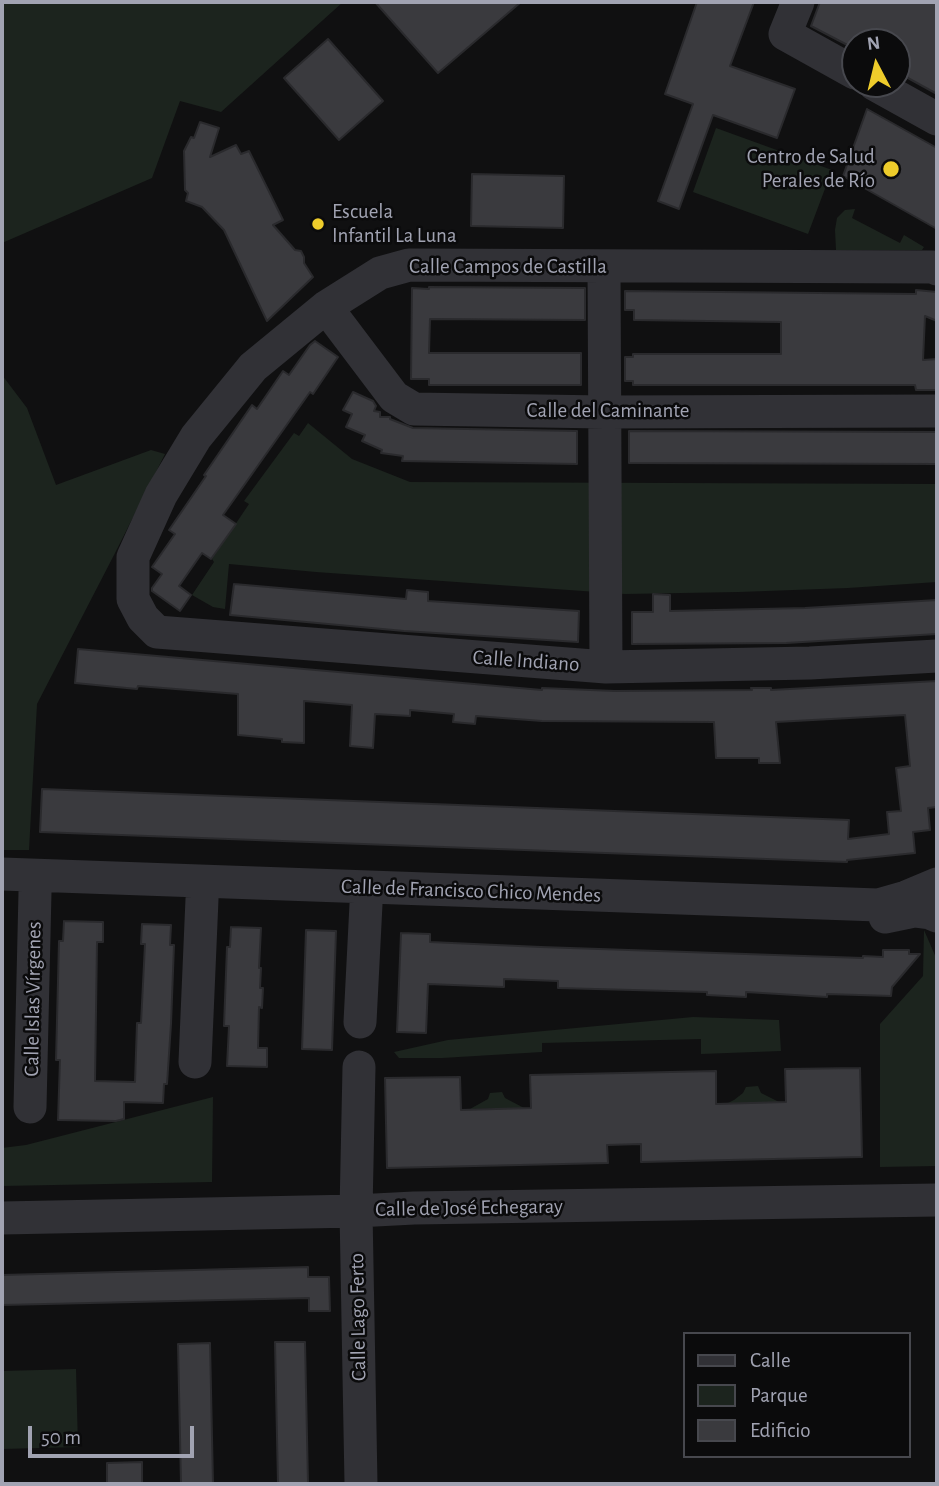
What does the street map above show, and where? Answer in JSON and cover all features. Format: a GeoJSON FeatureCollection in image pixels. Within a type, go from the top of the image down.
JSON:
{"type":"FeatureCollection","features":[{"type":"Feature","properties":{"kind":"street"},"geometry":{"type":"LineString","coordinates":[[798,2],[785,34],[841,65]]}},
{"type":"Feature","properties":{"kind":"street"},"geometry":{"type":"LineString","coordinates":[[898,98],[937,120]]}},
{"type":"Feature","properties":{"kind":"street","name":"Calle Campos de Castilla"},"geometry":{"type":"LineString","coordinates":[[133,600],[133,557],[161,495],[195,437],[253,367],[326,307],[380,273],[409,265],[937,269]]}},
{"type":"Feature","properties":{"kind":"street"},"geometry":{"type":"LineString","coordinates":[[604,267],[606,667]]}},
{"type":"Feature","properties":{"kind":"street","name":"Calle del Caminante"},"geometry":{"type":"LineString","coordinates":[[326,307],[394,397],[414,409],[604,412],[937,411]]}},
{"type":"Feature","properties":{"kind":"street","name":"Calle Indiano"},"geometry":{"type":"LineString","coordinates":[[133,600],[143,618],[157,632],[606,667],[810,663],[937,656]]}},
{"type":"Feature","properties":{"kind":"street","name":"Calle de Francisco Chico Mendes"},"geometry":{"type":"LineString","coordinates":[[2,874],[878,905],[937,884]]}},
{"type":"Feature","properties":{"kind":"street","name":"Calle de Francisco Chico Mendes"},"geometry":{"type":"LineString","coordinates":[[2,890],[841,920],[879,918],[914,911],[937,916]]}},
{"type":"Feature","properties":{"kind":"street","name":"Calle Islas Vírgenes"},"geometry":{"type":"LineString","coordinates":[[30,1107],[35,892]]}},
{"type":"Feature","properties":{"kind":"street"},"geometry":{"type":"LineString","coordinates":[[195,1062],[202,899]]}},
{"type":"Feature","properties":{"kind":"street"},"geometry":{"type":"LineString","coordinates":[[360,1022],[366,904]]}},
{"type":"Feature","properties":{"kind":"street","name":"Calle Lago Ferto"},"geometry":{"type":"LineString","coordinates":[[359,1067],[356,1211],[360,1484]]}},
{"type":"Feature","properties":{"kind":"street","name":"Calle de José Echegaray"},"geometry":{"type":"LineString","coordinates":[[2,1217],[937,1200]]}},
{"type":"Feature","properties":{"kind":"green space"},"geometry":{"type":"Polygon","coordinates":[[[2,2],[343,2],[221,112],[180,101],[152,178],[2,243],[2,2]]]}},
{"type":"Feature","properties":{"kind":"green space"},"geometry":{"type":"Polygon","coordinates":[[[716,128],[832,170],[808,234],[693,192],[716,128]]]}},
{"type":"Feature","properties":{"kind":"green space"},"geometry":{"type":"Polygon","coordinates":[[[855,209],[852,218],[900,243],[904,235],[924,247],[922,250],[836,250],[837,218],[845,210],[855,209]]]}},
{"type":"Feature","properties":{"kind":"green space"},"geometry":{"type":"Polygon","coordinates":[[[2,375],[27,408],[56,485],[151,450],[165,454],[37,704],[29,850],[2,850],[2,375]]]}},
{"type":"Feature","properties":{"kind":"green space"},"geometry":{"type":"Polygon","coordinates":[[[308,423],[352,459],[410,482],[937,484],[937,582],[848,588],[625,594],[229,564],[225,609],[213,607],[192,595],[214,562],[212,559],[249,504],[244,501],[294,433],[299,436],[308,423]]]}},
{"type":"Feature","properties":{"kind":"green space"},"geometry":{"type":"Polygon","coordinates":[[[924,930],[937,960],[937,1166],[880,1167],[880,1024],[923,976],[924,930]]]}},
{"type":"Feature","properties":{"kind":"green space"},"geometry":{"type":"Polygon","coordinates":[[[693,1017],[779,1020],[781,1051],[701,1054],[701,1039],[542,1043],[542,1052],[442,1058],[399,1058],[394,1052],[448,1040],[693,1017]]]}},
{"type":"Feature","properties":{"kind":"green space"},"geometry":{"type":"Polygon","coordinates":[[[758,1086],[761,1093],[779,1102],[726,1104],[743,1093],[746,1087],[758,1086]]]}},
{"type":"Feature","properties":{"kind":"green space"},"geometry":{"type":"Polygon","coordinates":[[[502,1092],[505,1098],[524,1108],[470,1109],[488,1099],[490,1093],[502,1092]]]}},
{"type":"Feature","properties":{"kind":"green space"},"geometry":{"type":"Polygon","coordinates":[[[213,1097],[212,1182],[2,1186],[2,1148],[26,1145],[213,1097]]]}},
{"type":"Feature","properties":{"kind":"green space"},"geometry":{"type":"Polygon","coordinates":[[[76,1369],[78,1447],[2,1449],[2,1371],[76,1369]]]}},
{"type":"Feature","properties":{"kind":"building"},"geometry":{"type":"Polygon","coordinates":[[[375,2],[521,2],[438,73],[375,2]]]}},
{"type":"Feature","properties":{"kind":"building"},"geometry":{"type":"Polygon","coordinates":[[[697,2],[754,2],[730,66],[795,89],[777,138],[713,115],[679,209],[658,201],[693,104],[665,94],[697,2]]]}},
{"type":"Feature","properties":{"kind":"building"},"geometry":{"type":"Polygon","coordinates":[[[820,2],[937,2],[937,94],[911,80],[911,28],[841,28],[841,42],[811,26],[820,2]]]}},
{"type":"Feature","properties":{"kind":"building"},"geometry":{"type":"Polygon","coordinates":[[[328,39],[383,101],[339,140],[284,78],[328,39]]]}},
{"type":"Feature","properties":{"kind":"building","name":"Centro de Salud Perales de Río"},"geometry":{"type":"Polygon","coordinates":[[[867,109],[937,148],[937,229],[843,176],[867,109]]]}},
{"type":"Feature","properties":{"kind":"building"},"geometry":{"type":"Polygon","coordinates":[[[200,122],[219,128],[210,157],[236,145],[241,154],[249,151],[283,220],[273,225],[295,250],[301,251],[304,263],[313,277],[267,321],[224,230],[202,207],[186,201],[188,193],[185,190],[184,151],[191,137],[194,138],[200,122]]]}},
{"type":"Feature","properties":{"kind":"building"},"geometry":{"type":"Polygon","coordinates":[[[472,174],[564,176],[563,228],[471,226],[472,174]]]}},
{"type":"Feature","properties":{"kind":"building"},"geometry":{"type":"Polygon","coordinates":[[[412,288],[585,288],[585,320],[430,319],[429,353],[581,353],[581,385],[429,385],[429,379],[411,379],[412,288]]]}},
{"type":"Feature","properties":{"kind":"building"},"geometry":{"type":"Polygon","coordinates":[[[916,290],[937,292],[937,321],[925,316],[923,360],[937,359],[937,390],[916,390],[915,385],[633,385],[633,381],[625,381],[625,357],[633,357],[633,354],[781,354],[781,322],[634,320],[634,310],[625,310],[625,291],[916,294],[916,290]]]}},
{"type":"Feature","properties":{"kind":"building"},"geometry":{"type":"Polygon","coordinates":[[[315,341],[338,357],[223,515],[236,524],[211,559],[202,553],[179,586],[191,595],[180,611],[152,591],[162,574],[152,567],[175,534],[169,530],[252,405],[257,409],[283,371],[289,375],[315,341]]]}},
{"type":"Feature","properties":{"kind":"building"},"geometry":{"type":"Polygon","coordinates":[[[353,392],[373,401],[376,406],[374,411],[380,412],[380,417],[390,417],[413,428],[577,431],[577,464],[402,461],[403,456],[381,453],[382,450],[362,441],[365,435],[346,427],[352,414],[343,410],[353,392]]]}},
{"type":"Feature","properties":{"kind":"building"},"geometry":{"type":"Polygon","coordinates":[[[629,431],[937,432],[937,464],[629,463],[629,431]]]}},
{"type":"Feature","properties":{"kind":"building"},"geometry":{"type":"Polygon","coordinates":[[[234,584],[406,599],[407,590],[428,592],[428,601],[579,611],[578,642],[404,631],[230,615],[234,584]]]}},
{"type":"Feature","properties":{"kind":"building"},"geometry":{"type":"Polygon","coordinates":[[[653,594],[670,595],[670,611],[805,608],[937,600],[937,634],[786,643],[632,644],[632,612],[653,612],[653,594]]]}},
{"type":"Feature","properties":{"kind":"building"},"geometry":{"type":"Polygon","coordinates":[[[78,649],[542,690],[771,690],[937,681],[937,807],[928,808],[930,830],[913,832],[915,853],[847,862],[40,832],[42,789],[849,820],[848,839],[889,834],[887,812],[901,811],[896,768],[910,766],[905,715],[776,722],[780,763],[759,763],[759,758],[716,758],[714,722],[542,721],[476,716],[475,724],[453,722],[454,714],[410,710],[410,716],[375,714],[373,748],[350,746],[352,705],[304,701],[304,743],[282,742],[282,739],[238,735],[238,694],[75,683],[78,649]]]}},
{"type":"Feature","properties":{"kind":"building"},"geometry":{"type":"Polygon","coordinates":[[[64,921],[103,922],[103,942],[97,942],[95,1081],[135,1082],[137,1023],[141,1023],[145,944],[141,944],[142,924],[171,925],[170,945],[174,945],[171,1024],[163,1103],[124,1102],[124,1119],[116,1121],[58,1120],[60,1060],[56,1060],[59,941],[63,941],[64,921]]]}},
{"type":"Feature","properties":{"kind":"building"},"geometry":{"type":"Polygon","coordinates":[[[231,927],[261,928],[259,968],[260,988],[263,988],[262,1008],[259,1007],[258,1048],[267,1048],[267,1067],[227,1066],[229,1026],[224,1026],[227,947],[230,947],[231,927]]]}},
{"type":"Feature","properties":{"kind":"building"},"geometry":{"type":"Polygon","coordinates":[[[306,930],[336,931],[332,1050],[302,1049],[306,930]]]}},
{"type":"Feature","properties":{"kind":"building"},"geometry":{"type":"Polygon","coordinates":[[[401,933],[430,934],[430,942],[541,947],[863,958],[883,957],[883,950],[909,950],[909,954],[920,954],[892,987],[891,996],[827,994],[827,997],[746,992],[746,997],[707,995],[707,992],[558,988],[558,981],[504,979],[504,987],[428,984],[426,1033],[397,1032],[401,933]]]}},
{"type":"Feature","properties":{"kind":"building"},"geometry":{"type":"Polygon","coordinates":[[[860,1068],[862,1157],[641,1162],[641,1144],[607,1145],[608,1163],[387,1168],[385,1078],[460,1077],[461,1110],[531,1108],[530,1075],[716,1071],[716,1104],[786,1102],[785,1069],[860,1068]]]}},
{"type":"Feature","properties":{"kind":"building"},"geometry":{"type":"Polygon","coordinates":[[[308,1267],[308,1277],[329,1277],[330,1311],[309,1311],[309,1298],[2,1305],[2,1275],[308,1267]]]}},
{"type":"Feature","properties":{"kind":"building"},"geometry":{"type":"Polygon","coordinates":[[[275,1342],[305,1342],[308,1484],[278,1484],[275,1342]]]}},
{"type":"Feature","properties":{"kind":"building"},"geometry":{"type":"Polygon","coordinates":[[[210,1343],[213,1484],[181,1484],[178,1344],[210,1343]]]}},
{"type":"Feature","properties":{"kind":"building"},"geometry":{"type":"Polygon","coordinates":[[[142,1462],[142,1484],[107,1484],[107,1463],[142,1462]]]}},
{"type":"Feature","properties":{"kind":"place","name":"Centro de Salud Perales de Río"},"geometry":{"type":"Point","coordinates":[891,169]}},
{"type":"Feature","properties":{"kind":"place","name":"Escuela Infantil La Luna"},"geometry":{"type":"Point","coordinates":[318,224]}}]}
